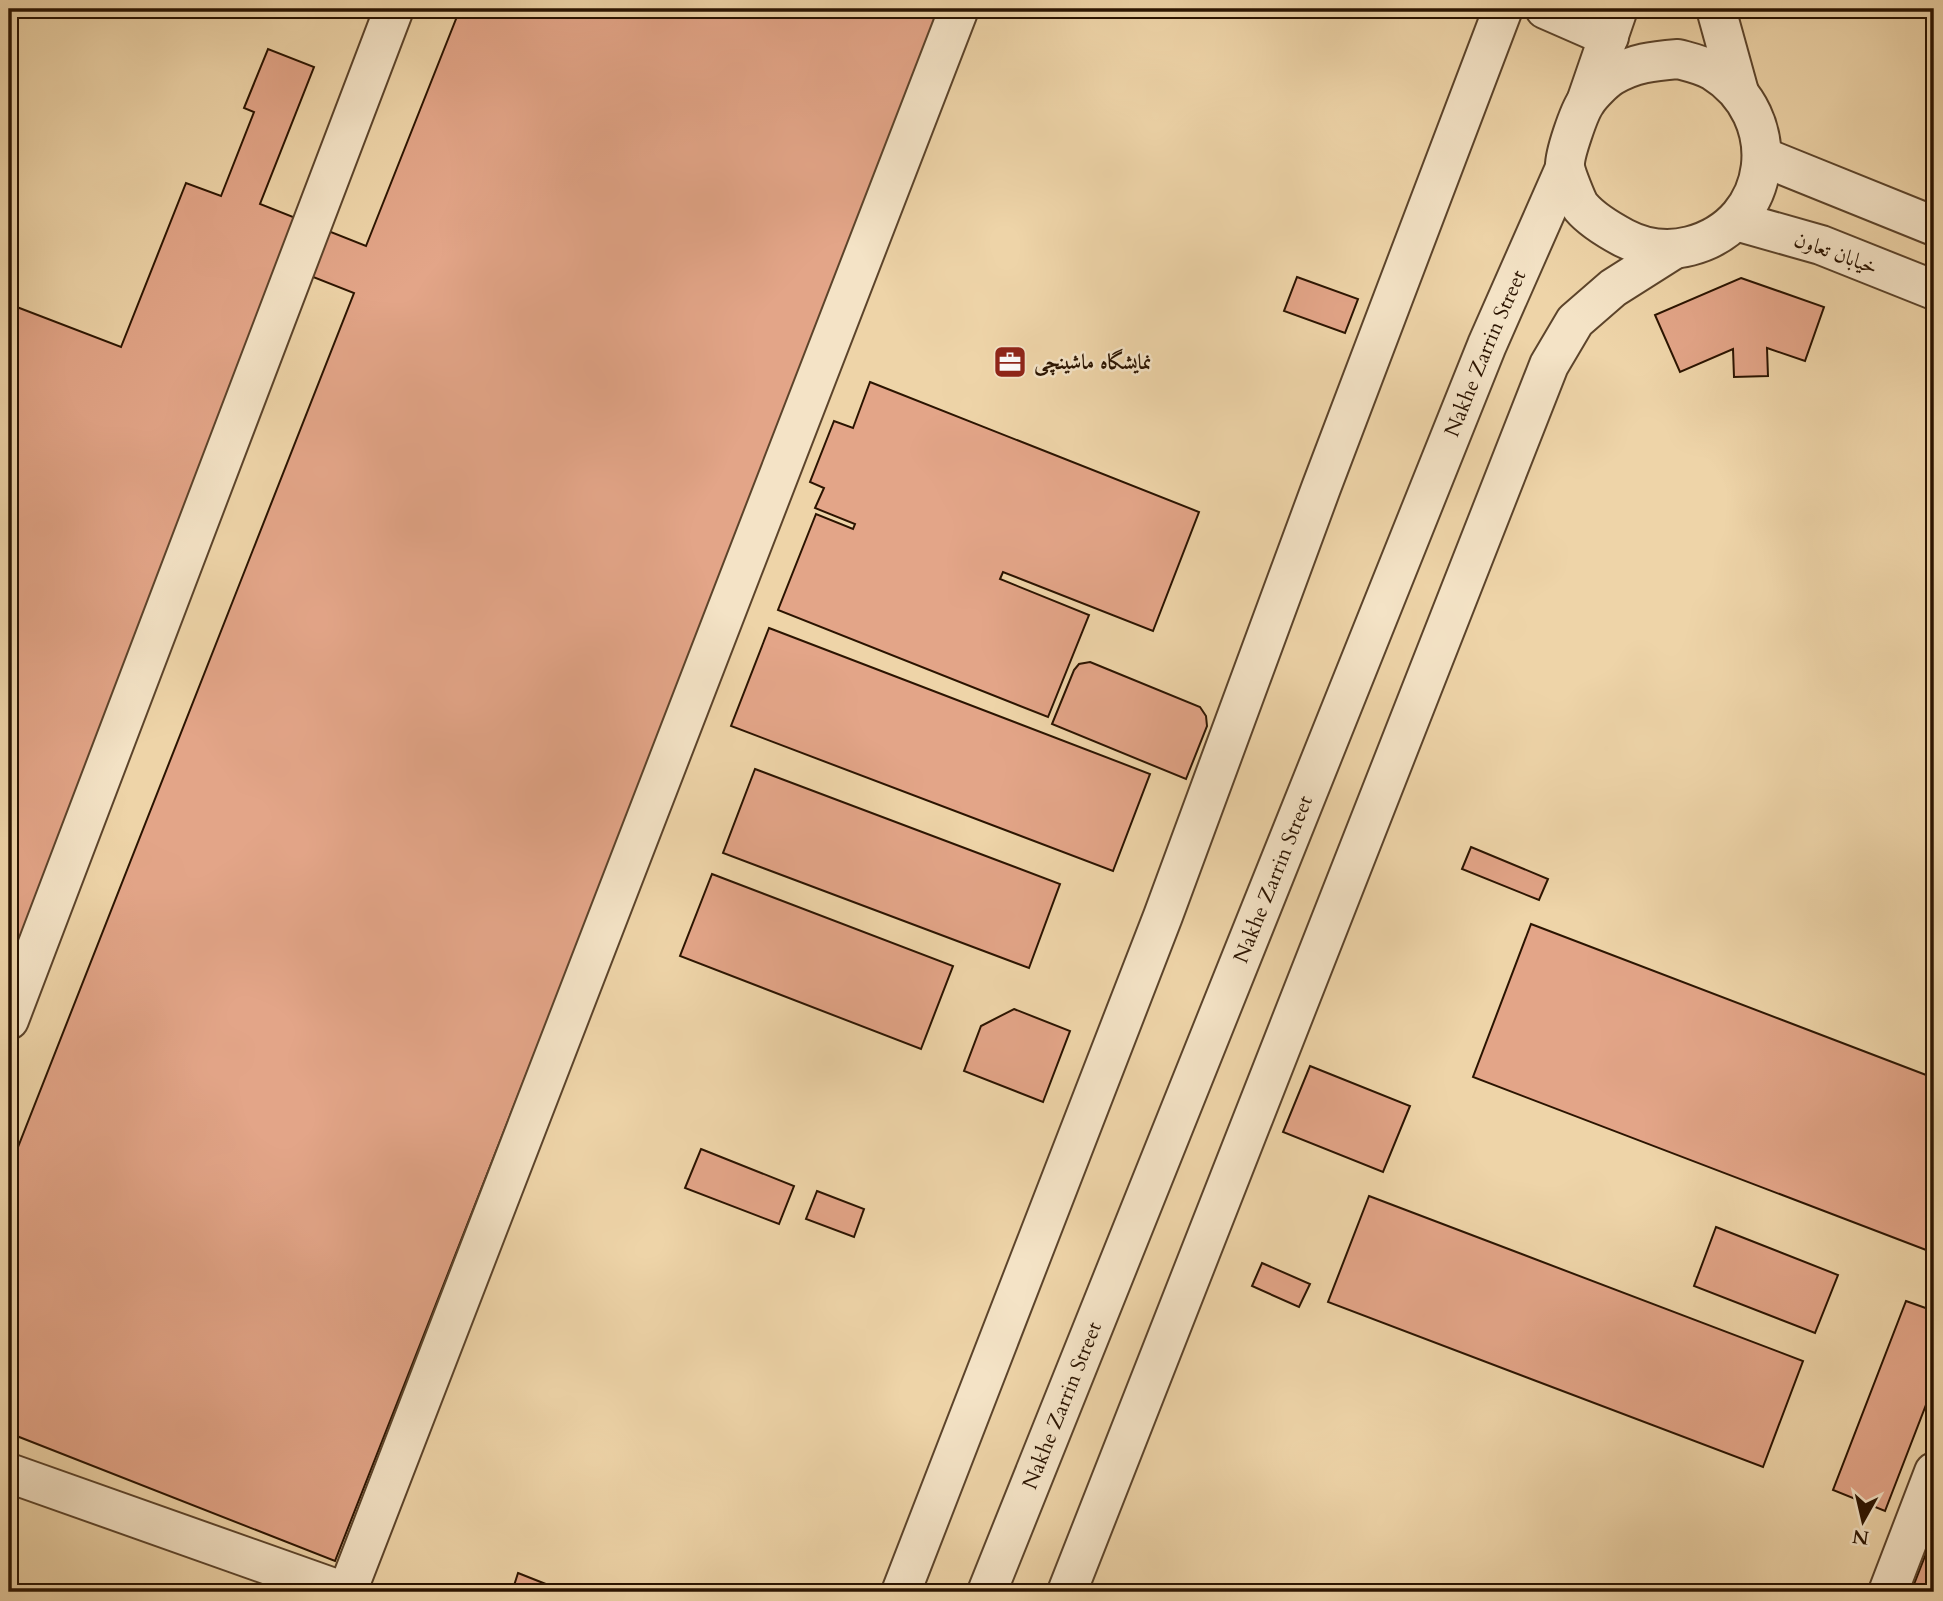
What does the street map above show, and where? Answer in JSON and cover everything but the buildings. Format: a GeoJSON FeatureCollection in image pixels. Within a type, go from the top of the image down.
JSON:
{"type":"FeatureCollection","features":[{"type":"Feature","properties":{"kind":"street"},"geometry":{"type":"LineString","coordinates":[[9,1020],[394,9]]}},
{"type":"Feature","properties":{"kind":"street"},"geometry":{"type":"LineString","coordinates":[[9,1473],[346,1592],[959,9]]}},
{"type":"Feature","properties":{"kind":"street"},"geometry":{"type":"LineString","coordinates":[[901,1592],[1163,916],[1321,488],[1503,9]]}},
{"type":"Feature","properties":{"kind":"street"},"geometry":{"type":"LineString","coordinates":[[1545,9],[1613,23],[1572,135],[1565,167],[1581,206],[1607,229],[1638,246],[1673,250]]}},
{"type":"Feature","properties":{"kind":"street"},"geometry":{"type":"LineString","coordinates":[[1067,1592],[1549,365],[1575,321],[1613,288],[1673,250],[1707,241],[1736,221],[1755,191],[1763,157],[1757,122],[1739,92],[1716,9]]}},
{"type":"Feature","properties":{"kind":"street"},"geometry":{"type":"LineString","coordinates":[[1586,102],[1611,77],[1632,66],[1643,62],[1678,59],[1712,69],[1739,92]]}},
{"type":"Feature","properties":{"kind":"street"},"geometry":{"type":"LineString","coordinates":[[1763,157],[1934,226]]}},
{"type":"Feature","properties":{"kind":"street","name":"Nakhe Zarrin Street"},"geometry":{"type":"LineString","coordinates":[[987,1592],[1487,345],[1565,167]]}},
{"type":"Feature","properties":{"kind":"street","name":"خیابان تعاون"},"geometry":{"type":"LineString","coordinates":[[1736,221],[1821,246],[1934,290]]}},
{"type":"Feature","properties":{"kind":"street"},"geometry":{"type":"LineString","coordinates":[[1888,1592],[1934,1472]]}},
{"type":"Feature","properties":{"kind":"place","name":"نمایشگاه ماشینچی"},"geometry":{"type":"Point","coordinates":[1010,362]}}]}
